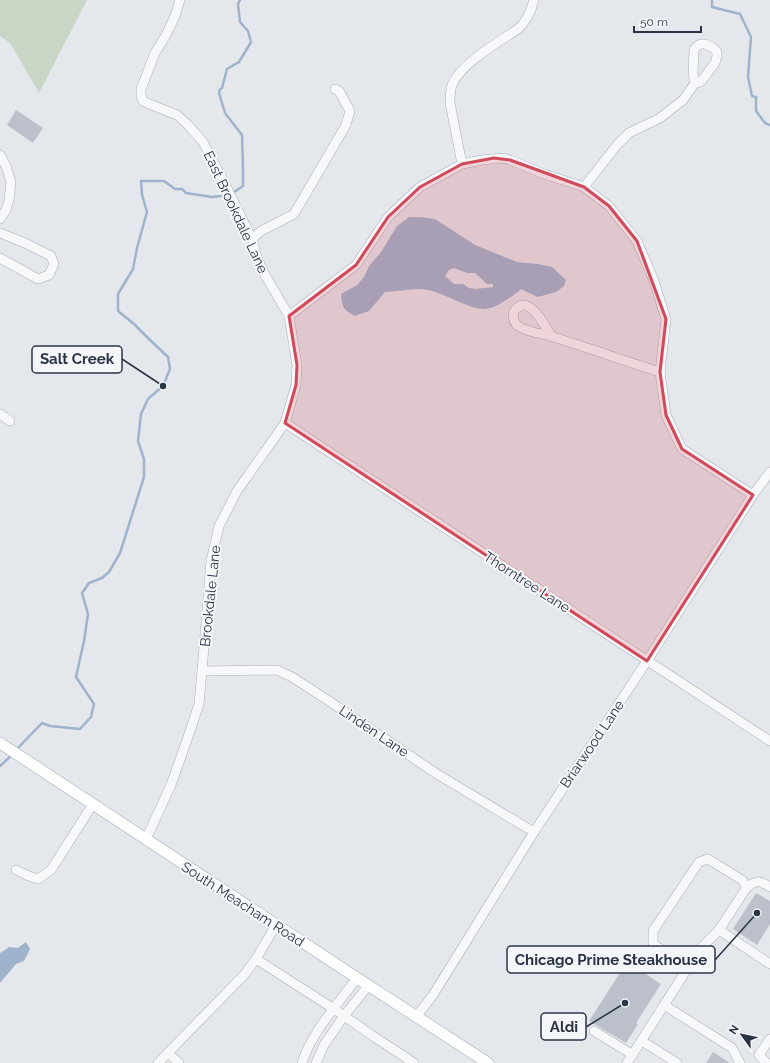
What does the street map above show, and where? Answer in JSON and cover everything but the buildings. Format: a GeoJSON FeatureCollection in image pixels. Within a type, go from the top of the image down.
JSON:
{"type":"FeatureCollection","features":[{"type":"Feature","properties":{"kind":"main road","name":"South Meacham Road"},"geometry":{"type":"LineString","coordinates":[[0,743],[368,986],[488,1063]]}},
{"type":"Feature","properties":{"kind":"street","name":"East Brookdale Lane"},"geometry":{"type":"LineString","coordinates":[[180,0],[175,16],[155,53],[141,89],[142,101],[177,116],[187,124],[203,142],[252,239],[257,258],[265,275],[289,316]]}},
{"type":"Feature","properties":{"kind":"street"},"geometry":{"type":"LineString","coordinates":[[462,164],[450,103],[453,83],[460,73],[473,60],[523,24],[531,13],[534,0]]}},
{"type":"Feature","properties":{"kind":"street"},"geometry":{"type":"LineString","coordinates":[[584,187],[617,145],[629,133],[660,118],[683,100],[695,83]]}},
{"type":"Feature","properties":{"kind":"street"},"geometry":{"type":"LineString","coordinates":[[252,239],[261,231],[294,214],[346,125],[350,111],[339,91],[335,89]]}},
{"type":"Feature","properties":{"kind":"street"},"geometry":{"type":"LineString","coordinates":[[0,155],[6,166],[11,182],[9,200],[6,210],[0,219]]}},
{"type":"Feature","properties":{"kind":"street"},"geometry":{"type":"LineString","coordinates":[[289,316],[356,265],[388,217],[420,187],[462,164],[502,158],[584,187],[609,206],[637,241],[654,281],[666,319],[660,372],[666,415],[682,450],[753,495]]}},
{"type":"Feature","properties":{"kind":"street"},"geometry":{"type":"LineString","coordinates":[[0,233],[51,256],[54,264],[49,274],[38,279],[0,258]]}},
{"type":"Feature","properties":{"kind":"street","name":"Brookdale Lane"},"geometry":{"type":"LineString","coordinates":[[146,839],[171,785],[199,704],[211,561],[219,526],[237,491],[285,423],[296,385],[297,365],[289,316]]}},
{"type":"Feature","properties":{"kind":"street"},"geometry":{"type":"LineString","coordinates":[[552,337],[660,372]]}},
{"type":"Feature","properties":{"kind":"street"},"geometry":{"type":"LineString","coordinates":[[0,414],[10,421]]}},
{"type":"Feature","properties":{"kind":"street","name":"Thorntree Lane"},"geometry":{"type":"LineString","coordinates":[[285,423],[770,741]]}},
{"type":"Feature","properties":{"kind":"street","name":"Briarwood Lane"},"geometry":{"type":"LineString","coordinates":[[416,1017],[433,995],[534,832],[648,661],[753,495],[770,472]]}},
{"type":"Feature","properties":{"kind":"street","name":"Linden Lane"},"geometry":{"type":"LineString","coordinates":[[202,671],[277,670],[292,677],[437,774],[534,832]]}},
{"type":"Feature","properties":{"kind":"street"},"geometry":{"type":"LineString","coordinates":[[16,870],[38,879],[47,874],[93,804]]}},
{"type":"Feature","properties":{"kind":"street"},"geometry":{"type":"LineString","coordinates":[[688,967],[653,944],[653,931],[699,862],[708,859],[742,880],[747,887]]}},
{"type":"Feature","properties":{"kind":"street"},"geometry":{"type":"LineString","coordinates":[[627,1063],[700,949],[719,930],[747,887],[754,882],[760,881],[770,887]]}},
{"type":"Feature","properties":{"kind":"street"},"geometry":{"type":"LineString","coordinates":[[158,1063],[244,975],[276,925]]}},
{"type":"Feature","properties":{"kind":"street"},"geometry":{"type":"LineString","coordinates":[[719,930],[770,964]]}},
{"type":"Feature","properties":{"kind":"street"},"geometry":{"type":"LineString","coordinates":[[256,958],[414,1063]]}},
{"type":"Feature","properties":{"kind":"street"},"geometry":{"type":"LineString","coordinates":[[302,1063],[304,1055],[315,1035],[357,978]]}},
{"type":"Feature","properties":{"kind":"street"},"geometry":{"type":"LineString","coordinates":[[316,1063],[324,1045],[344,1016],[368,986]]}},
{"type":"Feature","properties":{"kind":"street"},"geometry":{"type":"LineString","coordinates":[[664,1005],[732,1048],[740,1063]]}},
{"type":"Feature","properties":{"kind":"street"},"geometry":{"type":"LineString","coordinates":[[594,1031],[633,1055]]}},
{"type":"Feature","properties":{"kind":"street"},"geometry":{"type":"LineString","coordinates":[[767,1063],[759,1055],[770,1039]]}},
{"type":"Feature","properties":{"kind":"street"},"geometry":{"type":"LineString","coordinates":[[642,1040],[677,1063]]}},
{"type":"Feature","properties":{"kind":"street"},"geometry":{"type":"LineString","coordinates":[[168,1053],[179,1063]]}},
{"type":"Feature","properties":{"kind":"highlighted area"},"geometry":{"type":"Polygon","coordinates":[[[494,158],[510,160],[584,187],[609,206],[637,241],[666,319],[660,372],[666,415],[682,449],[753,495],[647,661],[285,423],[296,385],[297,365],[289,316],[356,265],[388,217],[420,187],[462,164],[494,158]]]}},
{"type":"Feature","properties":{"kind":"green space"},"geometry":{"type":"Polygon","coordinates":[[[0,0],[87,0],[39,93],[10,43],[0,36],[0,0]]]}},
{"type":"Feature","properties":{"kind":"water"},"geometry":{"type":"Polygon","coordinates":[[[409,217],[435,219],[475,245],[517,262],[552,267],[566,280],[564,286],[556,292],[538,297],[521,289],[498,305],[487,309],[470,306],[423,289],[385,292],[369,311],[355,316],[344,308],[341,294],[357,285],[364,277],[369,266],[381,252],[397,226],[409,217]],[[454,268],[449,270],[445,276],[454,284],[463,284],[469,288],[475,289],[493,287],[493,284],[487,284],[475,273],[467,273],[454,268]]]}},
{"type":"Feature","properties":{"kind":"water"},"geometry":{"type":"Polygon","coordinates":[[[26,942],[30,949],[24,961],[16,964],[0,983],[0,953],[9,947],[18,948],[26,942]]]}},
{"type":"Feature","properties":{"kind":"waterway"},"geometry":{"type":"LineString","coordinates":[[16,750],[42,723],[50,726],[80,729],[91,717],[94,704],[76,677],[88,614],[82,593],[89,583],[102,578],[109,572],[120,553],[144,477],[144,459],[138,441],[141,414],[148,399],[163,386],[170,369],[168,357],[134,324],[118,311],[118,294],[133,269],[147,212],[142,195],[141,181],[164,181],[175,189],[182,189],[186,193],[212,197],[230,195],[243,186],[242,135],[225,113],[219,93],[220,89],[222,88],[227,69],[239,62],[251,42],[248,31],[240,22],[238,4],[240,0]]}},
{"type":"Feature","properties":{"kind":"waterway"},"geometry":{"type":"LineString","coordinates":[[712,0],[712,7],[740,14],[751,37],[748,77],[752,96],[756,97],[756,111],[765,123],[770,125]]}},
{"type":"Feature","properties":{"kind":"waterway"},"geometry":{"type":"LineString","coordinates":[[0,766],[13,754]]}},
{"type":"Feature","properties":{"kind":"place","name":"Salt Creek"},"geometry":{"type":"Point","coordinates":[163,386]}},
{"type":"Feature","properties":{"kind":"place","name":"Chicago Prime Steakhouse"},"geometry":{"type":"Point","coordinates":[757,913]}},
{"type":"Feature","properties":{"kind":"place","name":"Aldi"},"geometry":{"type":"Point","coordinates":[625,1003]}}]}
